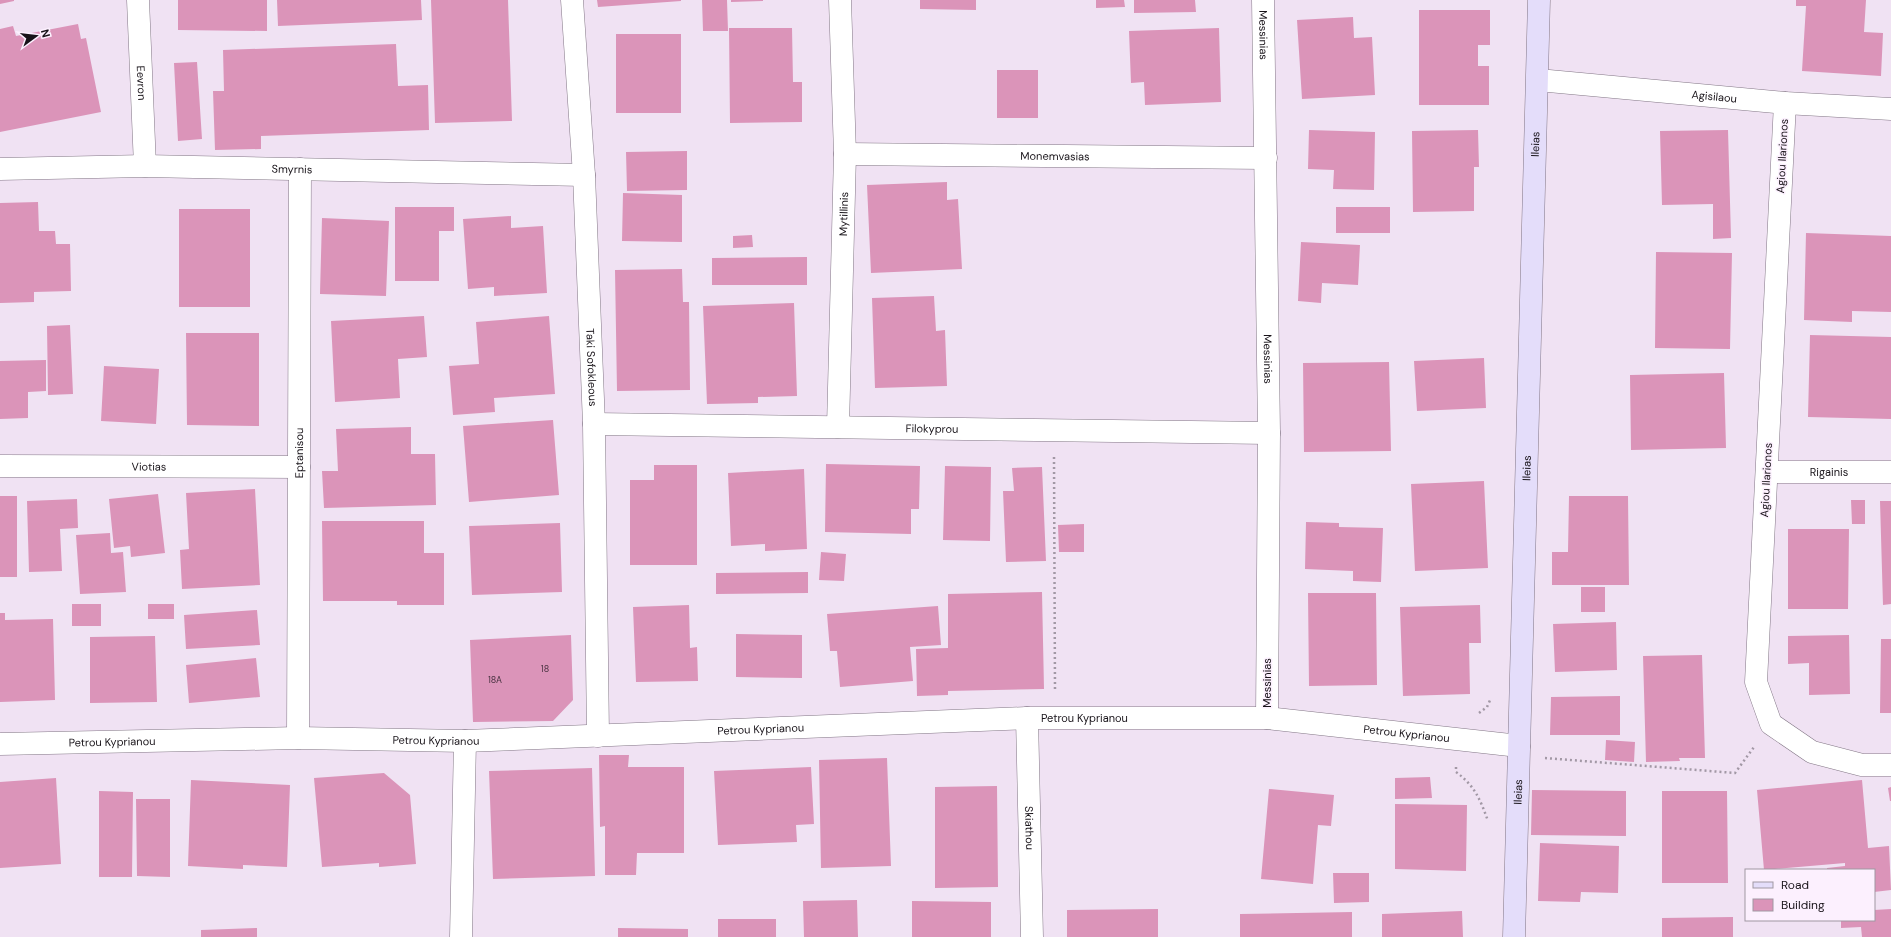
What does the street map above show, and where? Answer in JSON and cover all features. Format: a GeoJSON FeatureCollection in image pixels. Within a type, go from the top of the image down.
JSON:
{"type":"FeatureCollection","features":[{"type":"Feature","properties":{"kind":"street","name":"Eevron"},"geometry":{"type":"LineString","coordinates":[[138,0],[145,166]]}},
{"type":"Feature","properties":{"kind":"street","name":"Taki Sofokleous"},"geometry":{"type":"LineString","coordinates":[[572,0],[584,175],[594,424],[598,736]]}},
{"type":"Feature","properties":{"kind":"street","name":"Mytillinis"},"geometry":{"type":"LineString","coordinates":[[838,427],[845,154],[840,0]]}},
{"type":"Feature","properties":{"kind":"street","name":"Messinias"},"geometry":{"type":"LineString","coordinates":[[1263,0],[1269,433],[1267,718]]}},
{"type":"Feature","properties":{"kind":"street","name":"Ileias"},"geometry":{"type":"LineString","coordinates":[[1514,937],[1539,0]]}},
{"type":"Feature","properties":{"kind":"street","name":"Agisilaou"},"geometry":{"type":"LineString","coordinates":[[1538,80],[1784,103],[1891,109]]}},
{"type":"Feature","properties":{"kind":"street","name":"Agiou Ilarionos"},"geometry":{"type":"LineString","coordinates":[[1771,724],[1756,682],[1784,103]]}},
{"type":"Feature","properties":{"kind":"street","name":"Monemvasias"},"geometry":{"type":"LineString","coordinates":[[845,154],[1266,158]]}},
{"type":"Feature","properties":{"kind":"street","name":"Smyrnis"},"geometry":{"type":"LineString","coordinates":[[0,169],[145,166],[584,175]]}},
{"type":"Feature","properties":{"kind":"street","name":"Eptanisou"},"geometry":{"type":"LineString","coordinates":[[298,738],[300,168]]}},
{"type":"Feature","properties":{"kind":"street","name":"Filokyprou"},"geometry":{"type":"LineString","coordinates":[[594,424],[1269,433]]}},
{"type":"Feature","properties":{"kind":"street","name":"Viotias"},"geometry":{"type":"LineString","coordinates":[[0,466],[298,467]]}},
{"type":"Feature","properties":{"kind":"street","name":"Rigainis"},"geometry":{"type":"LineString","coordinates":[[1767,472],[1891,472]]}},
{"type":"Feature","properties":{"kind":"street","name":"Petrou Kyprianou"},"geometry":{"type":"LineString","coordinates":[[0,744],[298,738],[465,741],[1027,718],[1267,718],[1519,751]]}},
{"type":"Feature","properties":{"kind":"street","name":"Skiathou"},"geometry":{"type":"LineString","coordinates":[[1027,718],[1032,937]]}},
{"type":"Feature","properties":{"kind":"street"},"geometry":{"type":"LineString","coordinates":[[1771,724],[1812,752],[1862,765],[1891,765]]}},
{"type":"Feature","properties":{"kind":"street"},"geometry":{"type":"LineString","coordinates":[[461,937],[465,741]]}},
{"type":"Feature","properties":{"kind":"path"},"geometry":{"type":"LineString","coordinates":[[1054,430],[1055,718]]}},
{"type":"Feature","properties":{"kind":"path"},"geometry":{"type":"LineString","coordinates":[[1519,751],[1735,773],[1771,724]]}},
{"type":"Feature","properties":{"kind":"building"},"geometry":{"type":"Polygon","coordinates":[[[0,0],[14,0],[14,1],[0,4],[0,0]]]}},
{"type":"Feature","properties":{"kind":"building"},"geometry":{"type":"Polygon","coordinates":[[[178,0],[267,0],[267,31],[178,30],[178,0]]]}},
{"type":"Feature","properties":{"kind":"building"},"geometry":{"type":"Polygon","coordinates":[[[277,0],[421,0],[422,20],[278,26],[277,0]]]}},
{"type":"Feature","properties":{"kind":"building"},"geometry":{"type":"Polygon","coordinates":[[[431,0],[508,0],[512,121],[435,123],[431,0]]]}},
{"type":"Feature","properties":{"kind":"building"},"geometry":{"type":"Polygon","coordinates":[[[597,0],[681,0],[681,1],[598,7],[597,0]]]}},
{"type":"Feature","properties":{"kind":"building"},"geometry":{"type":"Polygon","coordinates":[[[702,0],[727,0],[728,31],[703,31],[702,0]]]}},
{"type":"Feature","properties":{"kind":"building"},"geometry":{"type":"Polygon","coordinates":[[[731,0],[763,0],[763,1],[731,2],[731,0]]]}},
{"type":"Feature","properties":{"kind":"building"},"geometry":{"type":"Polygon","coordinates":[[[920,0],[976,0],[976,10],[920,9],[920,0]]]}},
{"type":"Feature","properties":{"kind":"building"},"geometry":{"type":"Polygon","coordinates":[[[1096,0],[1124,0],[1125,7],[1096,8],[1096,0]]]}},
{"type":"Feature","properties":{"kind":"building"},"geometry":{"type":"Polygon","coordinates":[[[1134,0],[1195,0],[1196,12],[1134,13],[1134,0]]]}},
{"type":"Feature","properties":{"kind":"building"},"geometry":{"type":"Polygon","coordinates":[[[1796,0],[1866,0],[1864,32],[1883,33],[1881,76],[1802,71],[1806,6],[1796,6],[1796,0]]]}},
{"type":"Feature","properties":{"kind":"building"},"geometry":{"type":"Polygon","coordinates":[[[1419,10],[1490,10],[1490,45],[1478,45],[1478,66],[1489,66],[1489,105],[1419,105],[1419,10]]]}},
{"type":"Feature","properties":{"kind":"building"},"geometry":{"type":"Polygon","coordinates":[[[1353,17],[1354,38],[1372,37],[1375,95],[1302,99],[1297,20],[1353,17]]]}},
{"type":"Feature","properties":{"kind":"building"},"geometry":{"type":"Polygon","coordinates":[[[78,24],[81,39],[86,38],[101,112],[0,132],[0,29],[13,26],[16,36],[78,24]]]}},
{"type":"Feature","properties":{"kind":"building"},"geometry":{"type":"Polygon","coordinates":[[[729,28],[792,28],[793,82],[802,82],[802,122],[730,123],[729,28]]]}},
{"type":"Feature","properties":{"kind":"building"},"geometry":{"type":"Polygon","coordinates":[[[1219,28],[1221,102],[1145,105],[1144,82],[1131,83],[1129,31],[1219,28]]]}},
{"type":"Feature","properties":{"kind":"building"},"geometry":{"type":"Polygon","coordinates":[[[616,34],[681,34],[681,113],[616,113],[616,34]]]}},
{"type":"Feature","properties":{"kind":"building"},"geometry":{"type":"Polygon","coordinates":[[[396,44],[398,86],[428,85],[429,130],[261,136],[261,149],[215,150],[213,91],[224,91],[223,50],[396,44]]]}},
{"type":"Feature","properties":{"kind":"building"},"geometry":{"type":"Polygon","coordinates":[[[197,62],[202,139],[178,141],[174,63],[197,62]]]}},
{"type":"Feature","properties":{"kind":"building"},"geometry":{"type":"Polygon","coordinates":[[[997,70],[1038,70],[1038,118],[997,118],[997,70]]]}},
{"type":"Feature","properties":{"kind":"building"},"geometry":{"type":"Polygon","coordinates":[[[1309,130],[1375,132],[1374,190],[1333,189],[1334,170],[1308,169],[1309,130]]]}},
{"type":"Feature","properties":{"kind":"building"},"geometry":{"type":"Polygon","coordinates":[[[1478,130],[1479,167],[1474,167],[1474,211],[1413,212],[1412,131],[1478,130]]]}},
{"type":"Feature","properties":{"kind":"building"},"geometry":{"type":"Polygon","coordinates":[[[1728,130],[1731,238],[1713,239],[1713,204],[1662,205],[1660,131],[1728,130]]]}},
{"type":"Feature","properties":{"kind":"building"},"geometry":{"type":"Polygon","coordinates":[[[687,151],[687,190],[627,191],[626,152],[687,151]]]}},
{"type":"Feature","properties":{"kind":"building"},"geometry":{"type":"Polygon","coordinates":[[[947,182],[947,200],[958,199],[962,269],[871,273],[867,185],[947,182]]]}},
{"type":"Feature","properties":{"kind":"building"},"geometry":{"type":"Polygon","coordinates":[[[623,193],[682,195],[682,242],[622,241],[623,193]]]}},
{"type":"Feature","properties":{"kind":"building"},"geometry":{"type":"Polygon","coordinates":[[[38,202],[39,231],[55,231],[56,244],[70,244],[71,291],[34,292],[34,302],[0,303],[0,203],[38,202]]]}},
{"type":"Feature","properties":{"kind":"building"},"geometry":{"type":"Polygon","coordinates":[[[395,207],[454,207],[454,231],[439,231],[439,281],[395,281],[395,207]]]}},
{"type":"Feature","properties":{"kind":"building"},"geometry":{"type":"Polygon","coordinates":[[[1336,207],[1390,207],[1390,233],[1336,233],[1336,207]]]}},
{"type":"Feature","properties":{"kind":"building"},"geometry":{"type":"Polygon","coordinates":[[[179,209],[250,209],[250,307],[179,307],[179,209]]]}},
{"type":"Feature","properties":{"kind":"building"},"geometry":{"type":"Polygon","coordinates":[[[511,216],[511,228],[543,226],[547,293],[494,296],[494,287],[468,289],[463,219],[511,216]]]}},
{"type":"Feature","properties":{"kind":"building"},"geometry":{"type":"Polygon","coordinates":[[[322,218],[389,221],[386,296],[320,294],[322,218]]]}},
{"type":"Feature","properties":{"kind":"building"},"geometry":{"type":"Polygon","coordinates":[[[1806,233],[1891,236],[1891,312],[1852,311],[1852,322],[1804,320],[1806,233]]]}},
{"type":"Feature","properties":{"kind":"building"},"geometry":{"type":"Polygon","coordinates":[[[752,235],[753,247],[733,248],[733,236],[752,235]]]}},
{"type":"Feature","properties":{"kind":"building"},"geometry":{"type":"Polygon","coordinates":[[[1301,242],[1360,245],[1358,285],[1322,283],[1321,303],[1298,301],[1301,242]]]}},
{"type":"Feature","properties":{"kind":"building"},"geometry":{"type":"Polygon","coordinates":[[[1656,252],[1732,253],[1730,349],[1655,348],[1656,252]]]}},
{"type":"Feature","properties":{"kind":"building"},"geometry":{"type":"Polygon","coordinates":[[[807,257],[807,285],[712,285],[712,258],[807,257]]]}},
{"type":"Feature","properties":{"kind":"building"},"geometry":{"type":"Polygon","coordinates":[[[682,269],[683,302],[689,302],[690,390],[617,391],[615,270],[682,269]]]}},
{"type":"Feature","properties":{"kind":"building"},"geometry":{"type":"Polygon","coordinates":[[[934,296],[936,331],[945,330],[947,386],[875,388],[872,298],[934,296]]]}},
{"type":"Feature","properties":{"kind":"building"},"geometry":{"type":"Polygon","coordinates":[[[794,303],[797,396],[758,397],[758,403],[707,404],[703,306],[794,303]]]}},
{"type":"Feature","properties":{"kind":"building"},"geometry":{"type":"Polygon","coordinates":[[[424,316],[427,357],[398,359],[400,398],[335,402],[331,321],[424,316]]]}},
{"type":"Feature","properties":{"kind":"building"},"geometry":{"type":"Polygon","coordinates":[[[549,316],[555,394],[494,398],[495,412],[453,415],[449,366],[479,364],[476,322],[549,316]]]}},
{"type":"Feature","properties":{"kind":"building"},"geometry":{"type":"Polygon","coordinates":[[[70,325],[73,394],[48,395],[47,326],[70,325]]]}},
{"type":"Feature","properties":{"kind":"building"},"geometry":{"type":"Polygon","coordinates":[[[186,333],[259,333],[259,426],[187,425],[186,333]]]}},
{"type":"Feature","properties":{"kind":"building"},"geometry":{"type":"Polygon","coordinates":[[[1810,335],[1891,337],[1891,419],[1808,417],[1810,335]]]}},
{"type":"Feature","properties":{"kind":"building"},"geometry":{"type":"Polygon","coordinates":[[[1484,358],[1486,408],[1417,411],[1414,361],[1484,358]]]}},
{"type":"Feature","properties":{"kind":"building"},"geometry":{"type":"Polygon","coordinates":[[[46,360],[46,391],[28,392],[28,418],[0,419],[0,361],[46,360]]]}},
{"type":"Feature","properties":{"kind":"building"},"geometry":{"type":"Polygon","coordinates":[[[1389,362],[1391,451],[1304,452],[1303,363],[1389,362]]]}},
{"type":"Feature","properties":{"kind":"building"},"geometry":{"type":"Polygon","coordinates":[[[104,366],[159,369],[156,424],[101,421],[104,366]]]}},
{"type":"Feature","properties":{"kind":"building"},"geometry":{"type":"Polygon","coordinates":[[[1724,373],[1726,448],[1631,450],[1630,375],[1724,373]]]}},
{"type":"Feature","properties":{"kind":"building"},"geometry":{"type":"Polygon","coordinates":[[[553,420],[559,495],[469,502],[463,426],[553,420]]]}},
{"type":"Feature","properties":{"kind":"building"},"geometry":{"type":"Polygon","coordinates":[[[411,427],[411,454],[435,454],[436,505],[324,508],[322,471],[338,471],[336,429],[411,427]]]}},
{"type":"Feature","properties":{"kind":"building"},"geometry":{"type":"Polygon","coordinates":[[[826,464],[920,466],[919,509],[911,509],[911,534],[825,532],[826,464]]]}},
{"type":"Feature","properties":{"kind":"building"},"geometry":{"type":"Polygon","coordinates":[[[654,465],[697,465],[697,565],[630,565],[630,480],[654,480],[654,465]]]}},
{"type":"Feature","properties":{"kind":"building"},"geometry":{"type":"Polygon","coordinates":[[[945,466],[991,467],[990,541],[943,540],[945,466]]]}},
{"type":"Feature","properties":{"kind":"building"},"geometry":{"type":"Polygon","coordinates":[[[1042,467],[1046,561],[1006,562],[1003,491],[1014,491],[1012,468],[1042,467]]]}},
{"type":"Feature","properties":{"kind":"building"},"geometry":{"type":"Polygon","coordinates":[[[804,469],[807,549],[765,551],[765,544],[731,546],[728,473],[804,469]]]}},
{"type":"Feature","properties":{"kind":"building"},"geometry":{"type":"Polygon","coordinates":[[[1484,481],[1488,568],[1415,571],[1411,484],[1484,481]]]}},
{"type":"Feature","properties":{"kind":"building"},"geometry":{"type":"Polygon","coordinates":[[[255,489],[260,585],[182,589],[180,550],[189,549],[186,493],[255,489]]]}},
{"type":"Feature","properties":{"kind":"building"},"geometry":{"type":"Polygon","coordinates":[[[158,494],[165,553],[131,557],[130,546],[114,548],[109,499],[158,494]]]}},
{"type":"Feature","properties":{"kind":"building"},"geometry":{"type":"Polygon","coordinates":[[[0,496],[17,496],[17,577],[0,577],[0,496]]]}},
{"type":"Feature","properties":{"kind":"building"},"geometry":{"type":"Polygon","coordinates":[[[1569,496],[1628,496],[1629,585],[1552,585],[1552,552],[1568,552],[1569,496]]]}},
{"type":"Feature","properties":{"kind":"building"},"geometry":{"type":"Polygon","coordinates":[[[77,499],[78,528],[60,529],[62,571],[29,572],[27,501],[77,499]]]}},
{"type":"Feature","properties":{"kind":"building"},"geometry":{"type":"Polygon","coordinates":[[[1851,500],[1865,500],[1865,524],[1852,524],[1851,500]]]}},
{"type":"Feature","properties":{"kind":"building"},"geometry":{"type":"Polygon","coordinates":[[[1880,501],[1891,501],[1891,604],[1883,605],[1880,501]]]}},
{"type":"Feature","properties":{"kind":"building"},"geometry":{"type":"Polygon","coordinates":[[[322,521],[424,521],[424,553],[444,553],[444,605],[397,605],[397,601],[323,601],[322,521]]]}},
{"type":"Feature","properties":{"kind":"building"},"geometry":{"type":"Polygon","coordinates":[[[1306,522],[1339,523],[1339,527],[1383,528],[1381,582],[1353,581],[1353,571],[1305,569],[1306,522]]]}},
{"type":"Feature","properties":{"kind":"building"},"geometry":{"type":"Polygon","coordinates":[[[560,523],[562,592],[472,595],[469,526],[560,523]]]}},
{"type":"Feature","properties":{"kind":"building"},"geometry":{"type":"Polygon","coordinates":[[[1084,524],[1084,552],[1059,552],[1058,525],[1084,524]]]}},
{"type":"Feature","properties":{"kind":"building"},"geometry":{"type":"Polygon","coordinates":[[[1788,529],[1849,529],[1848,609],[1788,609],[1788,529]]]}},
{"type":"Feature","properties":{"kind":"building"},"geometry":{"type":"Polygon","coordinates":[[[110,533],[111,553],[123,552],[126,592],[80,594],[76,535],[110,533]]]}},
{"type":"Feature","properties":{"kind":"building"},"geometry":{"type":"Polygon","coordinates":[[[821,552],[846,554],[844,581],[819,580],[821,552]]]}},
{"type":"Feature","properties":{"kind":"building"},"geometry":{"type":"Polygon","coordinates":[[[808,572],[808,593],[716,594],[716,573],[808,572]]]}},
{"type":"Feature","properties":{"kind":"building"},"geometry":{"type":"Polygon","coordinates":[[[1581,587],[1605,587],[1605,612],[1581,612],[1581,587]]]}},
{"type":"Feature","properties":{"kind":"building"},"geometry":{"type":"Polygon","coordinates":[[[1042,592],[1044,689],[948,691],[948,695],[917,696],[916,649],[948,648],[948,594],[1042,592]]]}},
{"type":"Feature","properties":{"kind":"building"},"geometry":{"type":"Polygon","coordinates":[[[1308,593],[1376,593],[1377,685],[1309,686],[1308,593]]]}},
{"type":"Feature","properties":{"kind":"building"},"geometry":{"type":"Polygon","coordinates":[[[72,604],[101,604],[101,626],[72,626],[72,604]]]}},
{"type":"Feature","properties":{"kind":"building"},"geometry":{"type":"Polygon","coordinates":[[[148,604],[174,604],[174,619],[148,619],[148,604]]]}},
{"type":"Feature","properties":{"kind":"building"},"geometry":{"type":"Polygon","coordinates":[[[689,605],[690,648],[697,647],[698,681],[636,682],[633,607],[689,605]]]}},
{"type":"Feature","properties":{"kind":"building"},"geometry":{"type":"Polygon","coordinates":[[[1480,605],[1481,643],[1469,643],[1470,694],[1403,696],[1400,607],[1480,605]]]}},
{"type":"Feature","properties":{"kind":"building"},"geometry":{"type":"Polygon","coordinates":[[[938,606],[941,645],[910,647],[913,681],[840,687],[837,651],[830,651],[827,614],[938,606]]]}},
{"type":"Feature","properties":{"kind":"building"},"geometry":{"type":"Polygon","coordinates":[[[257,610],[260,645],[186,649],[184,615],[257,610]]]}},
{"type":"Feature","properties":{"kind":"building"},"geometry":{"type":"Polygon","coordinates":[[[0,613],[5,613],[5,620],[53,619],[55,700],[0,702],[0,613]]]}},
{"type":"Feature","properties":{"kind":"building"},"geometry":{"type":"Polygon","coordinates":[[[1616,622],[1617,670],[1555,672],[1553,624],[1616,622]]]}},
{"type":"Feature","properties":{"kind":"building"},"geometry":{"type":"Polygon","coordinates":[[[736,634],[802,635],[802,678],[736,677],[736,634]]]}},
{"type":"Feature","properties":{"kind":"building"},"geometry":{"type":"Polygon","coordinates":[[[571,635],[573,700],[553,721],[473,722],[470,640],[571,635]]]}},
{"type":"Feature","properties":{"kind":"building"},"geometry":{"type":"Polygon","coordinates":[[[1849,635],[1850,694],[1809,695],[1809,663],[1788,664],[1788,636],[1849,635]]]}},
{"type":"Feature","properties":{"kind":"building"},"geometry":{"type":"Polygon","coordinates":[[[155,636],[157,702],[90,703],[90,637],[155,636]]]}},
{"type":"Feature","properties":{"kind":"building"},"geometry":{"type":"Polygon","coordinates":[[[1881,639],[1891,639],[1891,713],[1880,713],[1881,639]]]}},
{"type":"Feature","properties":{"kind":"building"},"geometry":{"type":"Polygon","coordinates":[[[1702,655],[1705,758],[1679,758],[1680,761],[1646,762],[1643,656],[1702,655]]]}},
{"type":"Feature","properties":{"kind":"building"},"geometry":{"type":"Polygon","coordinates":[[[256,658],[260,697],[189,703],[186,665],[256,658]]]}},
{"type":"Feature","properties":{"kind":"building"},"geometry":{"type":"Polygon","coordinates":[[[1620,696],[1620,735],[1550,735],[1551,697],[1620,696]]]}},
{"type":"Feature","properties":{"kind":"building"},"geometry":{"type":"Polygon","coordinates":[[[1606,740],[1635,742],[1634,762],[1605,760],[1606,740]]]}},
{"type":"Feature","properties":{"kind":"building"},"geometry":{"type":"Polygon","coordinates":[[[599,755],[629,755],[628,767],[684,767],[684,853],[637,853],[636,875],[605,875],[605,826],[600,827],[599,755]]]}},
{"type":"Feature","properties":{"kind":"building"},"geometry":{"type":"Polygon","coordinates":[[[887,758],[891,866],[821,868],[819,760],[887,758]]]}},
{"type":"Feature","properties":{"kind":"building"},"geometry":{"type":"Polygon","coordinates":[[[811,767],[814,824],[796,825],[797,842],[718,845],[714,771],[811,767]]]}},
{"type":"Feature","properties":{"kind":"building"},"geometry":{"type":"Polygon","coordinates":[[[592,768],[595,876],[493,879],[489,771],[592,768]]]}},
{"type":"Feature","properties":{"kind":"building"},"geometry":{"type":"Polygon","coordinates":[[[384,773],[410,795],[416,864],[379,867],[379,863],[322,867],[314,778],[384,773]]]}},
{"type":"Feature","properties":{"kind":"building"},"geometry":{"type":"Polygon","coordinates":[[[1430,777],[1432,798],[1395,799],[1395,778],[1430,777]]]}},
{"type":"Feature","properties":{"kind":"building"},"geometry":{"type":"Polygon","coordinates":[[[56,778],[61,864],[0,868],[0,782],[56,778]]]}},
{"type":"Feature","properties":{"kind":"building"},"geometry":{"type":"Polygon","coordinates":[[[191,780],[290,785],[287,867],[243,865],[243,869],[188,866],[191,780]]]}},
{"type":"Feature","properties":{"kind":"building"},"geometry":{"type":"Polygon","coordinates":[[[1862,780],[1868,848],[1889,846],[1891,890],[1875,892],[1875,869],[1827,869],[1845,866],[1845,863],[1764,869],[1757,790],[1862,780]]]}},
{"type":"Feature","properties":{"kind":"building"},"geometry":{"type":"Polygon","coordinates":[[[997,786],[998,887],[935,888],[935,787],[997,786]]]}},
{"type":"Feature","properties":{"kind":"building"},"geometry":{"type":"Polygon","coordinates":[[[1891,787],[1891,801],[1890,801],[1888,788],[1891,787]]]}},
{"type":"Feature","properties":{"kind":"building"},"geometry":{"type":"Polygon","coordinates":[[[1269,789],[1334,795],[1331,826],[1318,825],[1313,884],[1261,879],[1269,789]]]}},
{"type":"Feature","properties":{"kind":"building"},"geometry":{"type":"Polygon","coordinates":[[[1532,790],[1626,791],[1626,836],[1531,835],[1532,790]]]}},
{"type":"Feature","properties":{"kind":"building"},"geometry":{"type":"Polygon","coordinates":[[[99,791],[133,792],[132,877],[99,877],[99,791]]]}},
{"type":"Feature","properties":{"kind":"building"},"geometry":{"type":"Polygon","coordinates":[[[1662,791],[1727,791],[1728,883],[1662,883],[1662,791]]]}},
{"type":"Feature","properties":{"kind":"building"},"geometry":{"type":"Polygon","coordinates":[[[136,799],[170,799],[170,877],[137,876],[136,799]]]}},
{"type":"Feature","properties":{"kind":"building"},"geometry":{"type":"Polygon","coordinates":[[[1395,804],[1467,805],[1466,871],[1395,869],[1395,804]]]}},
{"type":"Feature","properties":{"kind":"building"},"geometry":{"type":"Polygon","coordinates":[[[1540,843],[1619,846],[1618,893],[1581,892],[1580,902],[1538,901],[1540,843]]]}},
{"type":"Feature","properties":{"kind":"building"},"geometry":{"type":"Polygon","coordinates":[[[1333,873],[1369,873],[1369,902],[1334,903],[1333,873]]]}},
{"type":"Feature","properties":{"kind":"building"},"geometry":{"type":"Polygon","coordinates":[[[857,900],[858,937],[804,937],[803,901],[857,900]]]}},
{"type":"Feature","properties":{"kind":"building"},"geometry":{"type":"Polygon","coordinates":[[[912,901],[991,902],[991,937],[912,937],[912,901]]]}},
{"type":"Feature","properties":{"kind":"building"},"geometry":{"type":"Polygon","coordinates":[[[1158,909],[1158,937],[1067,937],[1067,910],[1158,909]]]}},
{"type":"Feature","properties":{"kind":"building"},"geometry":{"type":"Polygon","coordinates":[[[1891,909],[1891,937],[1862,937],[1861,927],[1841,928],[1841,921],[1875,921],[1875,910],[1891,909]]]}},
{"type":"Feature","properties":{"kind":"building"},"geometry":{"type":"Polygon","coordinates":[[[1462,911],[1463,937],[1382,937],[1382,914],[1462,911]]]}},
{"type":"Feature","properties":{"kind":"building"},"geometry":{"type":"Polygon","coordinates":[[[1352,912],[1352,937],[1240,937],[1240,914],[1352,912]]]}},
{"type":"Feature","properties":{"kind":"building"},"geometry":{"type":"Polygon","coordinates":[[[1733,917],[1733,937],[1662,937],[1662,918],[1733,917]]]}},
{"type":"Feature","properties":{"kind":"building"},"geometry":{"type":"Polygon","coordinates":[[[718,919],[776,919],[776,937],[718,937],[718,919]]]}},
{"type":"Feature","properties":{"kind":"building"},"geometry":{"type":"Polygon","coordinates":[[[257,928],[257,937],[201,937],[201,930],[257,928]]]}},
{"type":"Feature","properties":{"kind":"building"},"geometry":{"type":"Polygon","coordinates":[[[618,928],[688,929],[688,937],[618,937],[618,928]]]}}]}
